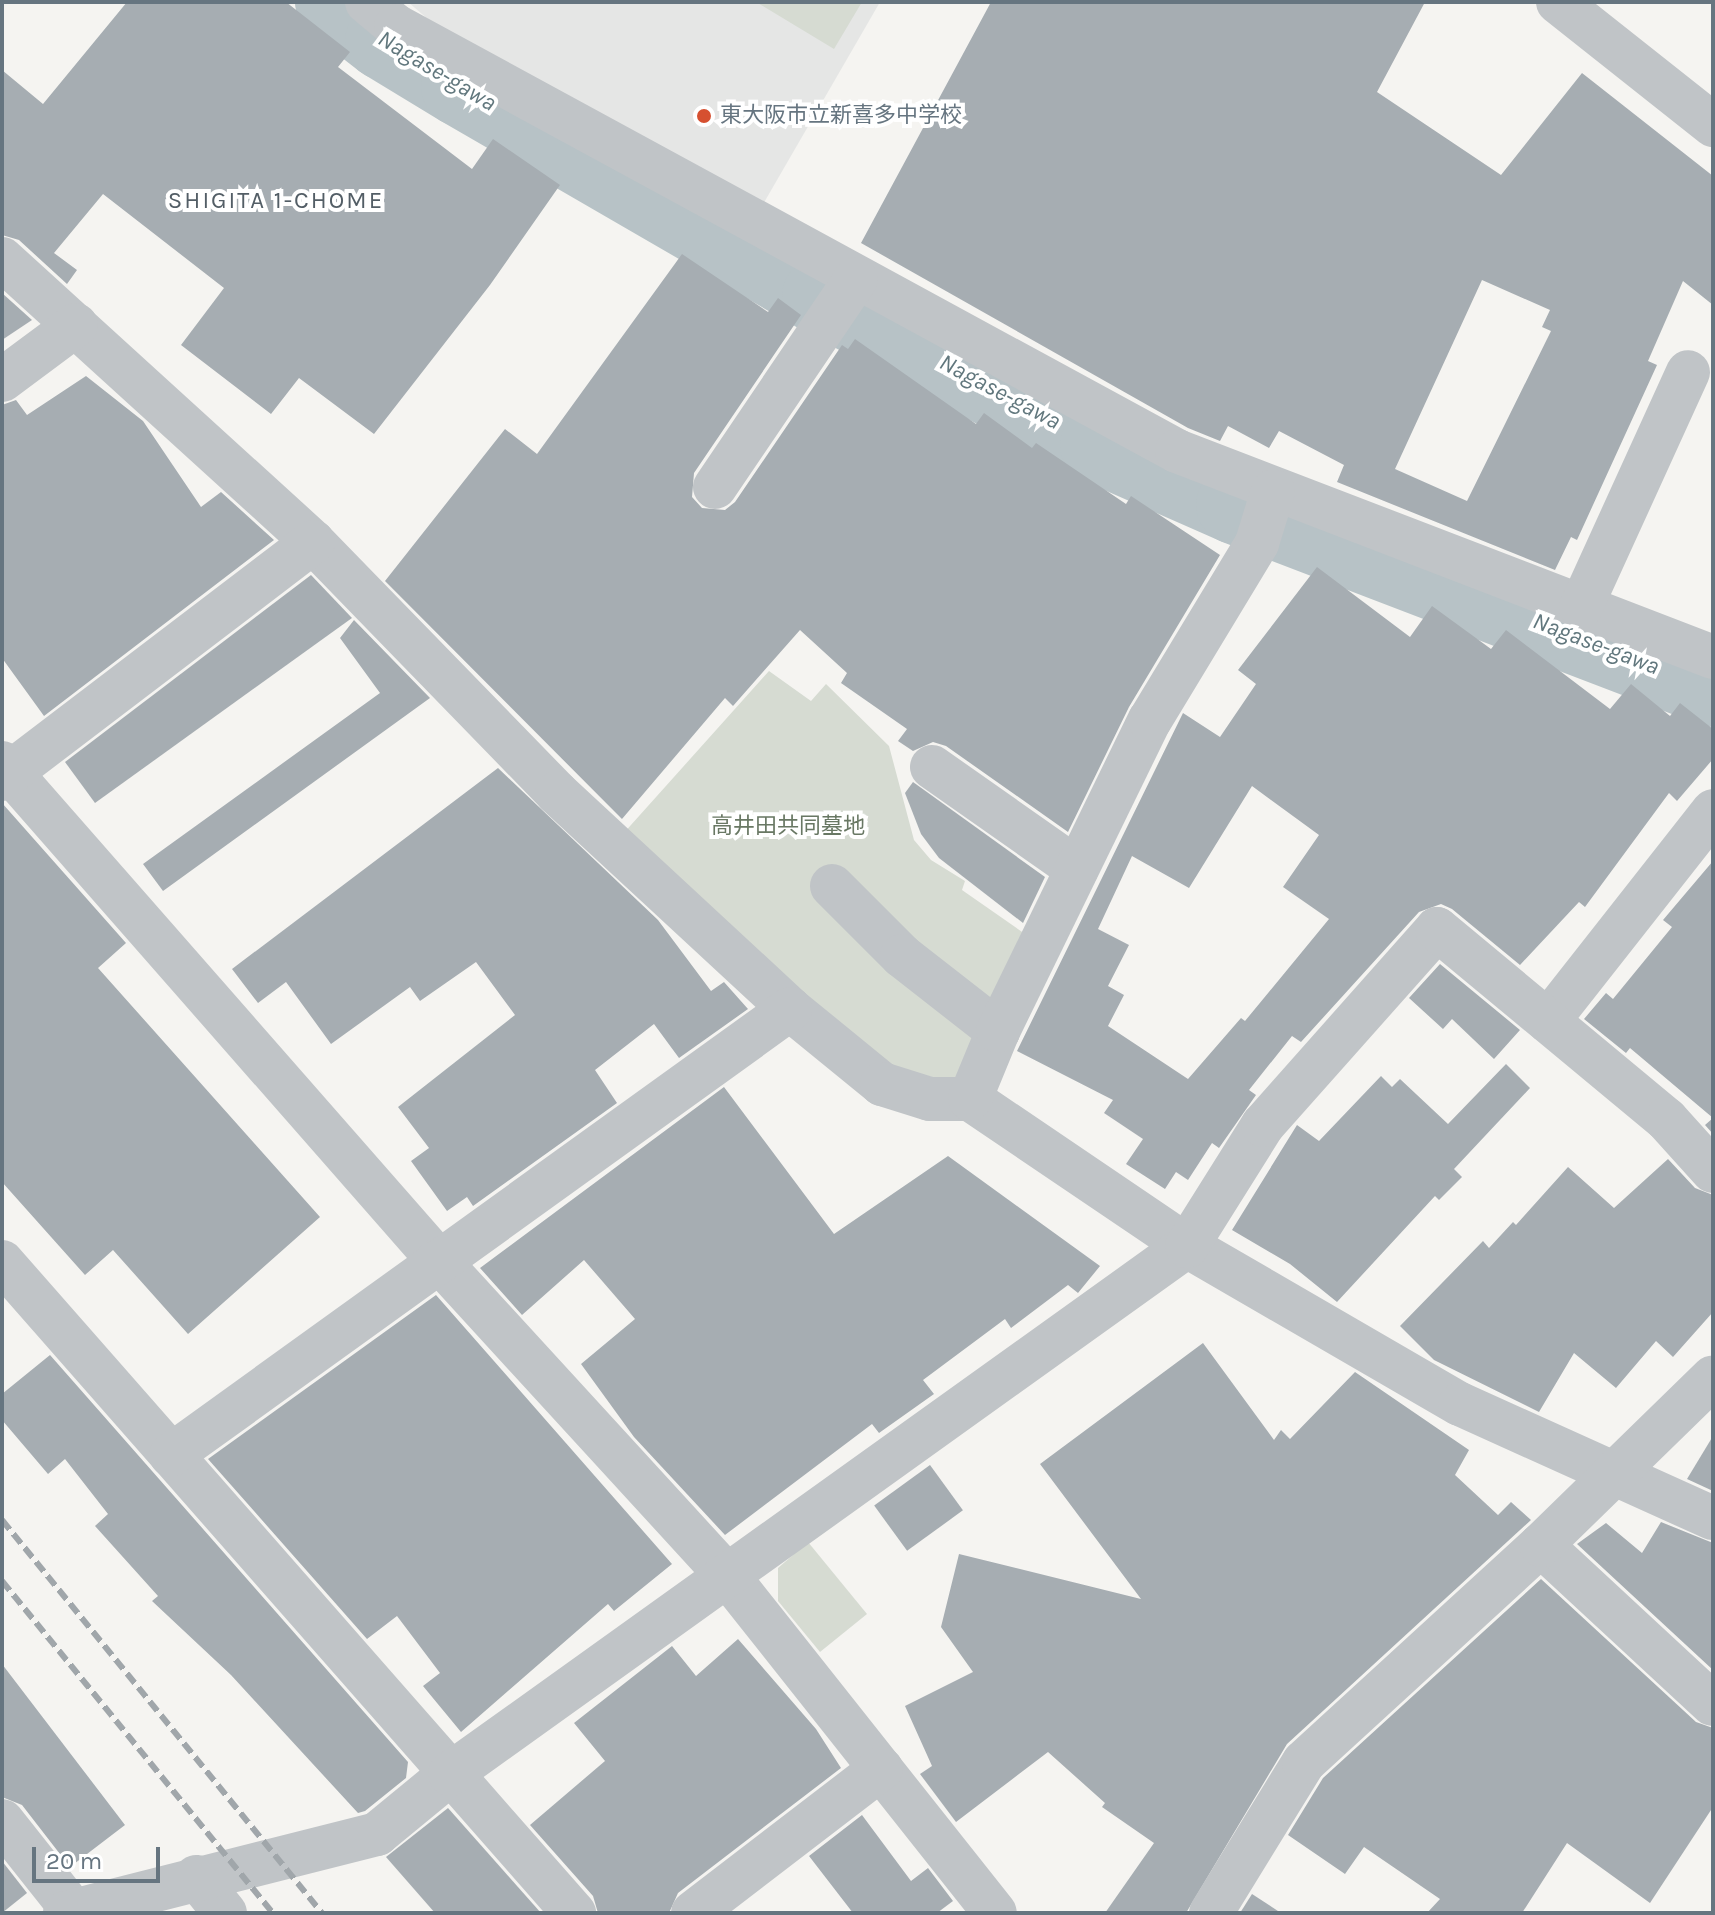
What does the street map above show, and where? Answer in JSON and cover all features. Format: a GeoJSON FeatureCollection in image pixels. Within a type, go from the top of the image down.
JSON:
{"type":"FeatureCollection","features":[{"type":"Feature","properties":{"kind":"street"},"geometry":{"type":"LineString","coordinates":[[367,2],[396,26],[843,300],[1095,409],[1266,514],[1581,607],[1713,657]]}},
{"type":"Feature","properties":{"kind":"street"},"geometry":{"type":"LineString","coordinates":[[1558,2],[1713,125]]}},
{"type":"Feature","properties":{"kind":"street"},"geometry":{"type":"LineString","coordinates":[[2,259],[313,542],[557,793],[790,1009],[882,1084],[930,1099],[970,1099],[1187,1246],[1460,1404],[1713,1518]]}},
{"type":"Feature","properties":{"kind":"street"},"geometry":{"type":"LineString","coordinates":[[715,487],[843,300]]}},
{"type":"Feature","properties":{"kind":"street"},"geometry":{"type":"LineString","coordinates":[[2,380],[76,325]]}},
{"type":"Feature","properties":{"kind":"street"},"geometry":{"type":"LineString","coordinates":[[1581,607],[1688,372]]}},
{"type":"Feature","properties":{"kind":"street"},"geometry":{"type":"LineString","coordinates":[[970,1099],[998,1031],[1150,720],[1266,514]]}},
{"type":"Feature","properties":{"kind":"street"},"geometry":{"type":"LineString","coordinates":[[313,542],[5,772],[438,1260],[727,1575],[995,1913]]}},
{"type":"Feature","properties":{"kind":"street"},"geometry":{"type":"LineString","coordinates":[[932,767],[1077,869]]}},
{"type":"Feature","properties":{"kind":"street"},"geometry":{"type":"LineString","coordinates":[[1548,1021],[1713,811]]}},
{"type":"Feature","properties":{"kind":"street"},"geometry":{"type":"LineString","coordinates":[[832,886],[902,956],[998,1031]]}},
{"type":"Feature","properties":{"kind":"street"},"geometry":{"type":"LineString","coordinates":[[2,1821],[71,1911],[196,1877],[377,1834],[450,1774],[1187,1246],[1263,1125],[1437,929],[1666,1119],[1713,1171]]}},
{"type":"Feature","properties":{"kind":"street"},"geometry":{"type":"LineString","coordinates":[[171,1455],[790,1009]]}},
{"type":"Feature","properties":{"kind":"street"},"geometry":{"type":"LineString","coordinates":[[2,1262],[574,1913]]}},
{"type":"Feature","properties":{"kind":"street"},"geometry":{"type":"LineString","coordinates":[[1211,1913],[1304,1762],[1541,1545],[1713,1377]]}},
{"type":"Feature","properties":{"kind":"street"},"geometry":{"type":"LineString","coordinates":[[1541,1545],[1713,1704]]}},
{"type":"Feature","properties":{"kind":"street"},"geometry":{"type":"LineString","coordinates":[[693,1913],[881,1769]]}},
{"type":"Feature","properties":{"kind":"street"},"geometry":{"type":"LineString","coordinates":[[196,1877],[225,1913]]}},
{"type":"Feature","properties":{"kind":"shaded area","name":"東大阪市立新喜多中学校"},"geometry":{"type":"Polygon","coordinates":[[[408,2],[880,2],[758,213],[429,20],[408,2]]]}},
{"type":"Feature","properties":{"kind":"green space"},"geometry":{"type":"Polygon","coordinates":[[[756,2],[862,2],[834,49],[756,2]]]}},
{"type":"Feature","properties":{"kind":"green space","name":"高井田共同墓地"},"geometry":{"type":"Polygon","coordinates":[[[769,671],[811,701],[826,684],[889,746],[914,840],[931,860],[965,881],[962,890],[1028,936],[957,1077],[947,1081],[897,1068],[836,1028],[622,835],[769,671]]]}},
{"type":"Feature","properties":{"kind":"green space"},"geometry":{"type":"Polygon","coordinates":[[[808,1542],[867,1614],[820,1652],[778,1601],[778,1568],[808,1542]]]}},
{"type":"Feature","properties":{"kind":"building"},"geometry":{"type":"Polygon","coordinates":[[[127,2],[286,2],[350,52],[338,67],[472,169],[493,139],[560,185],[490,285],[374,434],[299,378],[271,414],[181,345],[224,288],[103,194],[54,253],[77,270],[67,284],[19,240],[2,235],[2,70],[43,104],[127,2]]]}},
{"type":"Feature","properties":{"kind":"building"},"geometry":{"type":"Polygon","coordinates":[[[991,2],[1425,2],[1377,92],[1501,175],[1582,73],[1713,176],[1713,305],[1683,281],[1648,361],[1657,365],[1577,540],[1571,537],[1555,570],[1337,482],[1344,465],[1279,431],[1269,448],[1228,426],[1220,441],[1188,428],[861,243],[991,2]],[[1482,280],[1395,469],[1467,501],[1551,331],[1542,327],[1550,310],[1482,280]]]}},
{"type":"Feature","properties":{"kind":"building"},"geometry":{"type":"Polygon","coordinates":[[[682,254],[768,312],[778,298],[801,315],[694,473],[692,497],[702,508],[725,510],[735,502],[842,345],[848,349],[855,339],[976,424],[984,413],[1032,448],[1036,443],[1126,504],[1131,496],[1220,555],[1129,707],[1068,832],[946,746],[933,742],[913,751],[898,741],[907,729],[841,683],[847,673],[800,630],[733,706],[725,698],[622,819],[385,581],[505,429],[537,454],[682,254]]]}},
{"type":"Feature","properties":{"kind":"building"},"geometry":{"type":"Polygon","coordinates":[[[2,293],[32,320],[2,340],[2,293]]]}},
{"type":"Feature","properties":{"kind":"building"},"geometry":{"type":"Polygon","coordinates":[[[86,376],[143,421],[201,507],[221,492],[274,540],[44,716],[2,658],[2,405],[16,400],[27,415],[86,376]]]}},
{"type":"Feature","properties":{"kind":"building"},"geometry":{"type":"Polygon","coordinates":[[[1317,567],[1410,637],[1432,606],[1491,649],[1506,630],[1610,709],[1631,684],[1670,716],[1680,703],[1713,729],[1713,759],[1677,801],[1669,793],[1585,907],[1579,902],[1520,965],[1452,909],[1441,904],[1419,912],[1301,1042],[1292,1036],[1249,1090],[1256,1095],[1219,1148],[1212,1143],[1188,1180],[1176,1172],[1165,1189],[1126,1164],[1143,1139],[1104,1113],[1113,1100],[1017,1051],[1183,713],[1220,737],[1256,684],[1238,670],[1317,567]],[[1252,786],[1189,888],[1132,856],[1098,929],[1129,945],[1108,986],[1124,995],[1108,1026],[1188,1079],[1241,1018],[1245,1021],[1329,919],[1283,887],[1319,835],[1252,786]]]}},
{"type":"Feature","properties":{"kind":"building"},"geometry":{"type":"Polygon","coordinates":[[[311,575],[352,618],[95,803],[65,762],[311,575]]]}},
{"type":"Feature","properties":{"kind":"building"},"geometry":{"type":"Polygon","coordinates":[[[354,620],[430,698],[163,891],[143,864],[380,693],[340,638],[354,620]]]}},
{"type":"Feature","properties":{"kind":"building"},"geometry":{"type":"Polygon","coordinates":[[[498,768],[658,920],[711,991],[724,982],[748,1009],[679,1058],[654,1024],[595,1070],[617,1103],[473,1206],[467,1197],[447,1211],[411,1161],[429,1148],[398,1107],[515,1015],[476,962],[420,1001],[410,987],[331,1044],[286,982],[258,1003],[232,969],[498,768]]]}},
{"type":"Feature","properties":{"kind":"building"},"geometry":{"type":"Polygon","coordinates":[[[913,782],[1045,877],[1023,923],[939,858],[921,834],[905,793],[913,782]]]}},
{"type":"Feature","properties":{"kind":"building"},"geometry":{"type":"Polygon","coordinates":[[[2,803],[126,943],[98,968],[320,1217],[188,1334],[113,1250],[85,1275],[2,1182],[2,803]]]}},
{"type":"Feature","properties":{"kind":"building"},"geometry":{"type":"Polygon","coordinates":[[[1713,861],[1713,1118],[1630,1048],[1626,1053],[1584,1019],[1606,993],[1613,999],[1672,927],[1663,920],[1713,861]]]}},
{"type":"Feature","properties":{"kind":"building"},"geometry":{"type":"Polygon","coordinates":[[[1440,964],[1520,1030],[1494,1059],[1452,1019],[1443,1029],[1409,998],[1440,964]]]}},
{"type":"Feature","properties":{"kind":"building"},"geometry":{"type":"Polygon","coordinates":[[[1506,1064],[1530,1088],[1454,1169],[1462,1177],[1439,1200],[1435,1196],[1337,1302],[1290,1264],[1232,1230],[1297,1125],[1319,1141],[1381,1076],[1392,1087],[1400,1079],[1448,1124],[1506,1064]]]}},
{"type":"Feature","properties":{"kind":"building"},"geometry":{"type":"Polygon","coordinates":[[[724,1087],[834,1234],[948,1156],[1100,1266],[1078,1293],[1068,1285],[1011,1328],[1005,1319],[923,1380],[934,1394],[879,1433],[872,1424],[725,1535],[634,1437],[581,1364],[635,1319],[584,1260],[522,1315],[480,1268],[724,1087]]]}},
{"type":"Feature","properties":{"kind":"building"},"geometry":{"type":"Polygon","coordinates":[[[1713,1118],[1713,1134],[1705,1125],[1713,1118]]]}},
{"type":"Feature","properties":{"kind":"building"},"geometry":{"type":"Polygon","coordinates":[[[1668,1159],[1695,1188],[1713,1195],[1713,1312],[1673,1357],[1656,1341],[1616,1388],[1574,1353],[1539,1412],[1434,1360],[1400,1326],[1483,1241],[1489,1248],[1513,1222],[1516,1225],[1568,1167],[1614,1208],[1668,1159]]]}},
{"type":"Feature","properties":{"kind":"building"},"geometry":{"type":"Polygon","coordinates":[[[436,1295],[672,1564],[614,1611],[608,1604],[461,1732],[423,1686],[440,1673],[397,1616],[367,1639],[208,1459],[436,1295]]]}},
{"type":"Feature","properties":{"kind":"building"},"geometry":{"type":"Polygon","coordinates":[[[1203,1343],[1274,1440],[1281,1430],[1290,1439],[1355,1372],[1469,1450],[1455,1475],[1498,1515],[1511,1502],[1531,1520],[1287,1744],[1186,1913],[1105,1913],[1154,1843],[1102,1807],[1105,1803],[1048,1752],[956,1822],[920,1774],[932,1766],[905,1706],[973,1672],[941,1627],[959,1554],[1141,1599],[1040,1464],[1203,1343]]]}},
{"type":"Feature","properties":{"kind":"building"},"geometry":{"type":"Polygon","coordinates":[[[50,1355],[408,1762],[406,1778],[365,1811],[358,1813],[231,1675],[152,1601],[158,1596],[95,1526],[108,1514],[65,1459],[48,1474],[2,1420],[2,1394],[50,1355]]]}},
{"type":"Feature","properties":{"kind":"building"},"geometry":{"type":"Polygon","coordinates":[[[1713,1436],[1713,1491],[1687,1479],[1713,1436]]]}},
{"type":"Feature","properties":{"kind":"building"},"geometry":{"type":"Polygon","coordinates":[[[930,1465],[963,1510],[907,1551],[874,1506],[930,1465]]]}},
{"type":"Feature","properties":{"kind":"building"},"geometry":{"type":"Polygon","coordinates":[[[1661,1522],[1713,1543],[1713,1670],[1577,1544],[1606,1523],[1642,1553],[1661,1522]]]}},
{"type":"Feature","properties":{"kind":"building"},"geometry":{"type":"Polygon","coordinates":[[[1541,1579],[1696,1722],[1713,1728],[1713,1807],[1650,1903],[1567,1843],[1522,1913],[1427,1913],[1440,1899],[1364,1847],[1345,1874],[1288,1835],[1323,1778],[1541,1579]]]}},
{"type":"Feature","properties":{"kind":"building"},"geometry":{"type":"Polygon","coordinates":[[[738,1639],[816,1729],[841,1768],[678,1893],[669,1913],[598,1913],[593,1896],[530,1825],[605,1761],[574,1723],[672,1646],[696,1676],[738,1639]]]}},
{"type":"Feature","properties":{"kind":"building"},"geometry":{"type":"Polygon","coordinates":[[[2,1664],[125,1825],[70,1867],[22,1805],[2,1797],[2,1664]]]}},
{"type":"Feature","properties":{"kind":"building"},"geometry":{"type":"Polygon","coordinates":[[[448,1808],[541,1913],[435,1913],[386,1857],[448,1808]]]}},
{"type":"Feature","properties":{"kind":"building"},"geometry":{"type":"Polygon","coordinates":[[[862,1815],[911,1881],[928,1868],[953,1901],[937,1913],[853,1913],[809,1856],[862,1815]]]}},
{"type":"Feature","properties":{"kind":"building"},"geometry":{"type":"Polygon","coordinates":[[[2,1861],[27,1893],[2,1913],[2,1861]]]}},
{"type":"Feature","properties":{"kind":"building"},"geometry":{"type":"Polygon","coordinates":[[[1252,1894],[1281,1913],[1240,1913],[1252,1894]]]}},
{"type":"Feature","properties":{"kind":"waterway","name":"Nagase-gawa"},"geometry":{"type":"LineString","coordinates":[[334,2],[384,41],[460,87],[821,296],[1099,445],[1235,505],[1713,688]]}},
{"type":"Feature","properties":{"kind":"railway"},"geometry":{"type":"LineString","coordinates":[[2,1520],[322,1913]]}},
{"type":"Feature","properties":{"kind":"railway"},"geometry":{"type":"LineString","coordinates":[[2,1581],[273,1913]]}},
{"type":"Feature","properties":{"kind":"place","name":"東大阪市立新喜多中学校"},"geometry":{"type":"Point","coordinates":[704,116]}},
{"type":"Feature","properties":{"kind":"district","name":"SHIGITA 1-CHOME"},"geometry":{"type":"Point","coordinates":[276,201]}}]}
